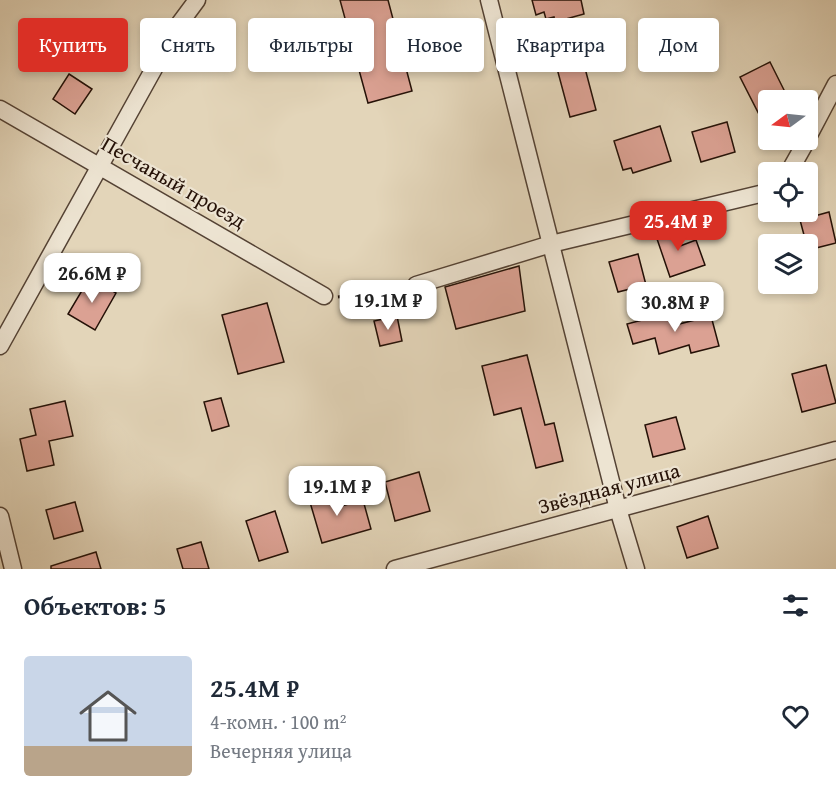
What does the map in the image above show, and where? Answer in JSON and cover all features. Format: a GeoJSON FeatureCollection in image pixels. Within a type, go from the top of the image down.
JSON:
{"type":"FeatureCollection","features":[{"type":"Feature","properties":{"kind":"street"},"geometry":{"type":"LineString","coordinates":[[0,346],[177,27],[197,0]]}},
{"type":"Feature","properties":{"kind":"street"},"geometry":{"type":"LineString","coordinates":[[489,0],[618,508],[636,569]]}},
{"type":"Feature","properties":{"kind":"street"},"geometry":{"type":"LineString","coordinates":[[818,118],[836,84]]}},
{"type":"Feature","properties":{"kind":"street","name":"Песчаный проезд"},"geometry":{"type":"LineString","coordinates":[[0,108],[324,296]]}},
{"type":"Feature","properties":{"kind":"street"},"geometry":{"type":"LineString","coordinates":[[416,285],[551,244],[758,194]]}},
{"type":"Feature","properties":{"kind":"street","name":"Звёздная улица"},"geometry":{"type":"LineString","coordinates":[[394,569],[836,450]]}},
{"type":"Feature","properties":{"kind":"street"},"geometry":{"type":"LineString","coordinates":[[0,516],[13,569]]}},
{"type":"Feature","properties":{"kind":"path"},"geometry":{"type":"LineString","coordinates":[[324,296],[348,297],[416,285]]}},
{"type":"Feature","properties":{"kind":"building"},"geometry":{"type":"Polygon","coordinates":[[[340,0],[388,0],[393,18],[386,18],[386,72],[407,72],[412,91],[368,103],[360,72],[374,72],[374,18],[345,18],[340,0]]]}},
{"type":"Feature","properties":{"kind":"building"},"geometry":{"type":"Polygon","coordinates":[[[532,0],[581,0],[584,14],[570,18],[546,18],[544,12],[536,15],[532,0]]]}},
{"type":"Feature","properties":{"kind":"building"},"geometry":{"type":"Polygon","coordinates":[[[770,62],[784,90],[758,90],[758,112],[740,77],[770,62]]]}},
{"type":"Feature","properties":{"kind":"building"},"geometry":{"type":"Polygon","coordinates":[[[558,72],[586,72],[596,110],[570,117],[558,72]]]}},
{"type":"Feature","properties":{"kind":"building"},"geometry":{"type":"Polygon","coordinates":[[[69,74],[92,89],[75,114],[53,99],[69,74]]]}},
{"type":"Feature","properties":{"kind":"building"},"geometry":{"type":"Polygon","coordinates":[[[727,122],[735,152],[701,162],[692,132],[727,122]]]}},
{"type":"Feature","properties":{"kind":"building"},"geometry":{"type":"Polygon","coordinates":[[[660,126],[671,161],[633,173],[631,168],[623,170],[614,141],[660,126]]]}},
{"type":"Feature","properties":{"kind":"building"},"geometry":{"type":"Polygon","coordinates":[[[829,212],[836,243],[818,248],[818,234],[804,234],[801,222],[818,222],[818,215],[829,212]]]}},
{"type":"Feature","properties":{"kind":"building"},"geometry":{"type":"Polygon","coordinates":[[[673,226],[680,246],[696,240],[705,265],[670,277],[654,230],[673,226]]]}},
{"type":"Feature","properties":{"kind":"building"},"geometry":{"type":"Polygon","coordinates":[[[638,254],[646,285],[618,292],[609,262],[638,254]]]}},
{"type":"Feature","properties":{"kind":"building"},"geometry":{"type":"Polygon","coordinates":[[[519,266],[525,311],[456,329],[445,287],[519,266]]]}},
{"type":"Feature","properties":{"kind":"building"},"geometry":{"type":"Polygon","coordinates":[[[90,277],[116,293],[95,330],[68,314],[90,277]]]}},
{"type":"Feature","properties":{"kind":"building"},"geometry":{"type":"Polygon","coordinates":[[[267,303],[284,362],[238,374],[222,315],[267,303]]]}},
{"type":"Feature","properties":{"kind":"building"},"geometry":{"type":"Polygon","coordinates":[[[672,312],[675,325],[711,316],[719,346],[691,353],[689,345],[659,354],[655,338],[633,344],[627,324],[672,312]]]}},
{"type":"Feature","properties":{"kind":"building"},"geometry":{"type":"Polygon","coordinates":[[[397,316],[402,341],[380,346],[374,321],[397,316]]]}},
{"type":"Feature","properties":{"kind":"building"},"geometry":{"type":"Polygon","coordinates":[[[527,355],[545,425],[554,423],[563,461],[536,468],[521,408],[494,415],[482,366],[527,355]]]}},
{"type":"Feature","properties":{"kind":"building"},"geometry":{"type":"Polygon","coordinates":[[[826,365],[836,403],[802,412],[792,374],[826,365]]]}},
{"type":"Feature","properties":{"kind":"building"},"geometry":{"type":"Polygon","coordinates":[[[221,398],[229,426],[212,431],[204,402],[221,398]]]}},
{"type":"Feature","properties":{"kind":"building"},"geometry":{"type":"Polygon","coordinates":[[[65,401],[73,436],[49,441],[54,465],[27,471],[20,439],[36,435],[30,409],[65,401]]]}},
{"type":"Feature","properties":{"kind":"building"},"geometry":{"type":"Polygon","coordinates":[[[676,417],[685,449],[653,457],[645,425],[676,417]]]}},
{"type":"Feature","properties":{"kind":"building"},"geometry":{"type":"Polygon","coordinates":[[[419,472],[430,511],[395,521],[385,482],[419,472]]]}},
{"type":"Feature","properties":{"kind":"building"},"geometry":{"type":"Polygon","coordinates":[[[327,487],[334,508],[363,500],[371,529],[322,543],[307,492],[327,487]]]}},
{"type":"Feature","properties":{"kind":"building"},"geometry":{"type":"Polygon","coordinates":[[[75,502],[83,531],[54,539],[46,510],[75,502]]]}},
{"type":"Feature","properties":{"kind":"building"},"geometry":{"type":"Polygon","coordinates":[[[275,511],[288,552],[259,561],[246,521],[275,511]]]}},
{"type":"Feature","properties":{"kind":"building"},"geometry":{"type":"Polygon","coordinates":[[[708,516],[718,548],[687,558],[677,527],[708,516]]]}},
{"type":"Feature","properties":{"kind":"building"},"geometry":{"type":"Polygon","coordinates":[[[201,542],[209,569],[183,569],[177,549],[201,542]]]}},
{"type":"Feature","properties":{"kind":"building"},"geometry":{"type":"Polygon","coordinates":[[[96,552],[101,569],[51,569],[51,566],[96,552]]]}}]}
